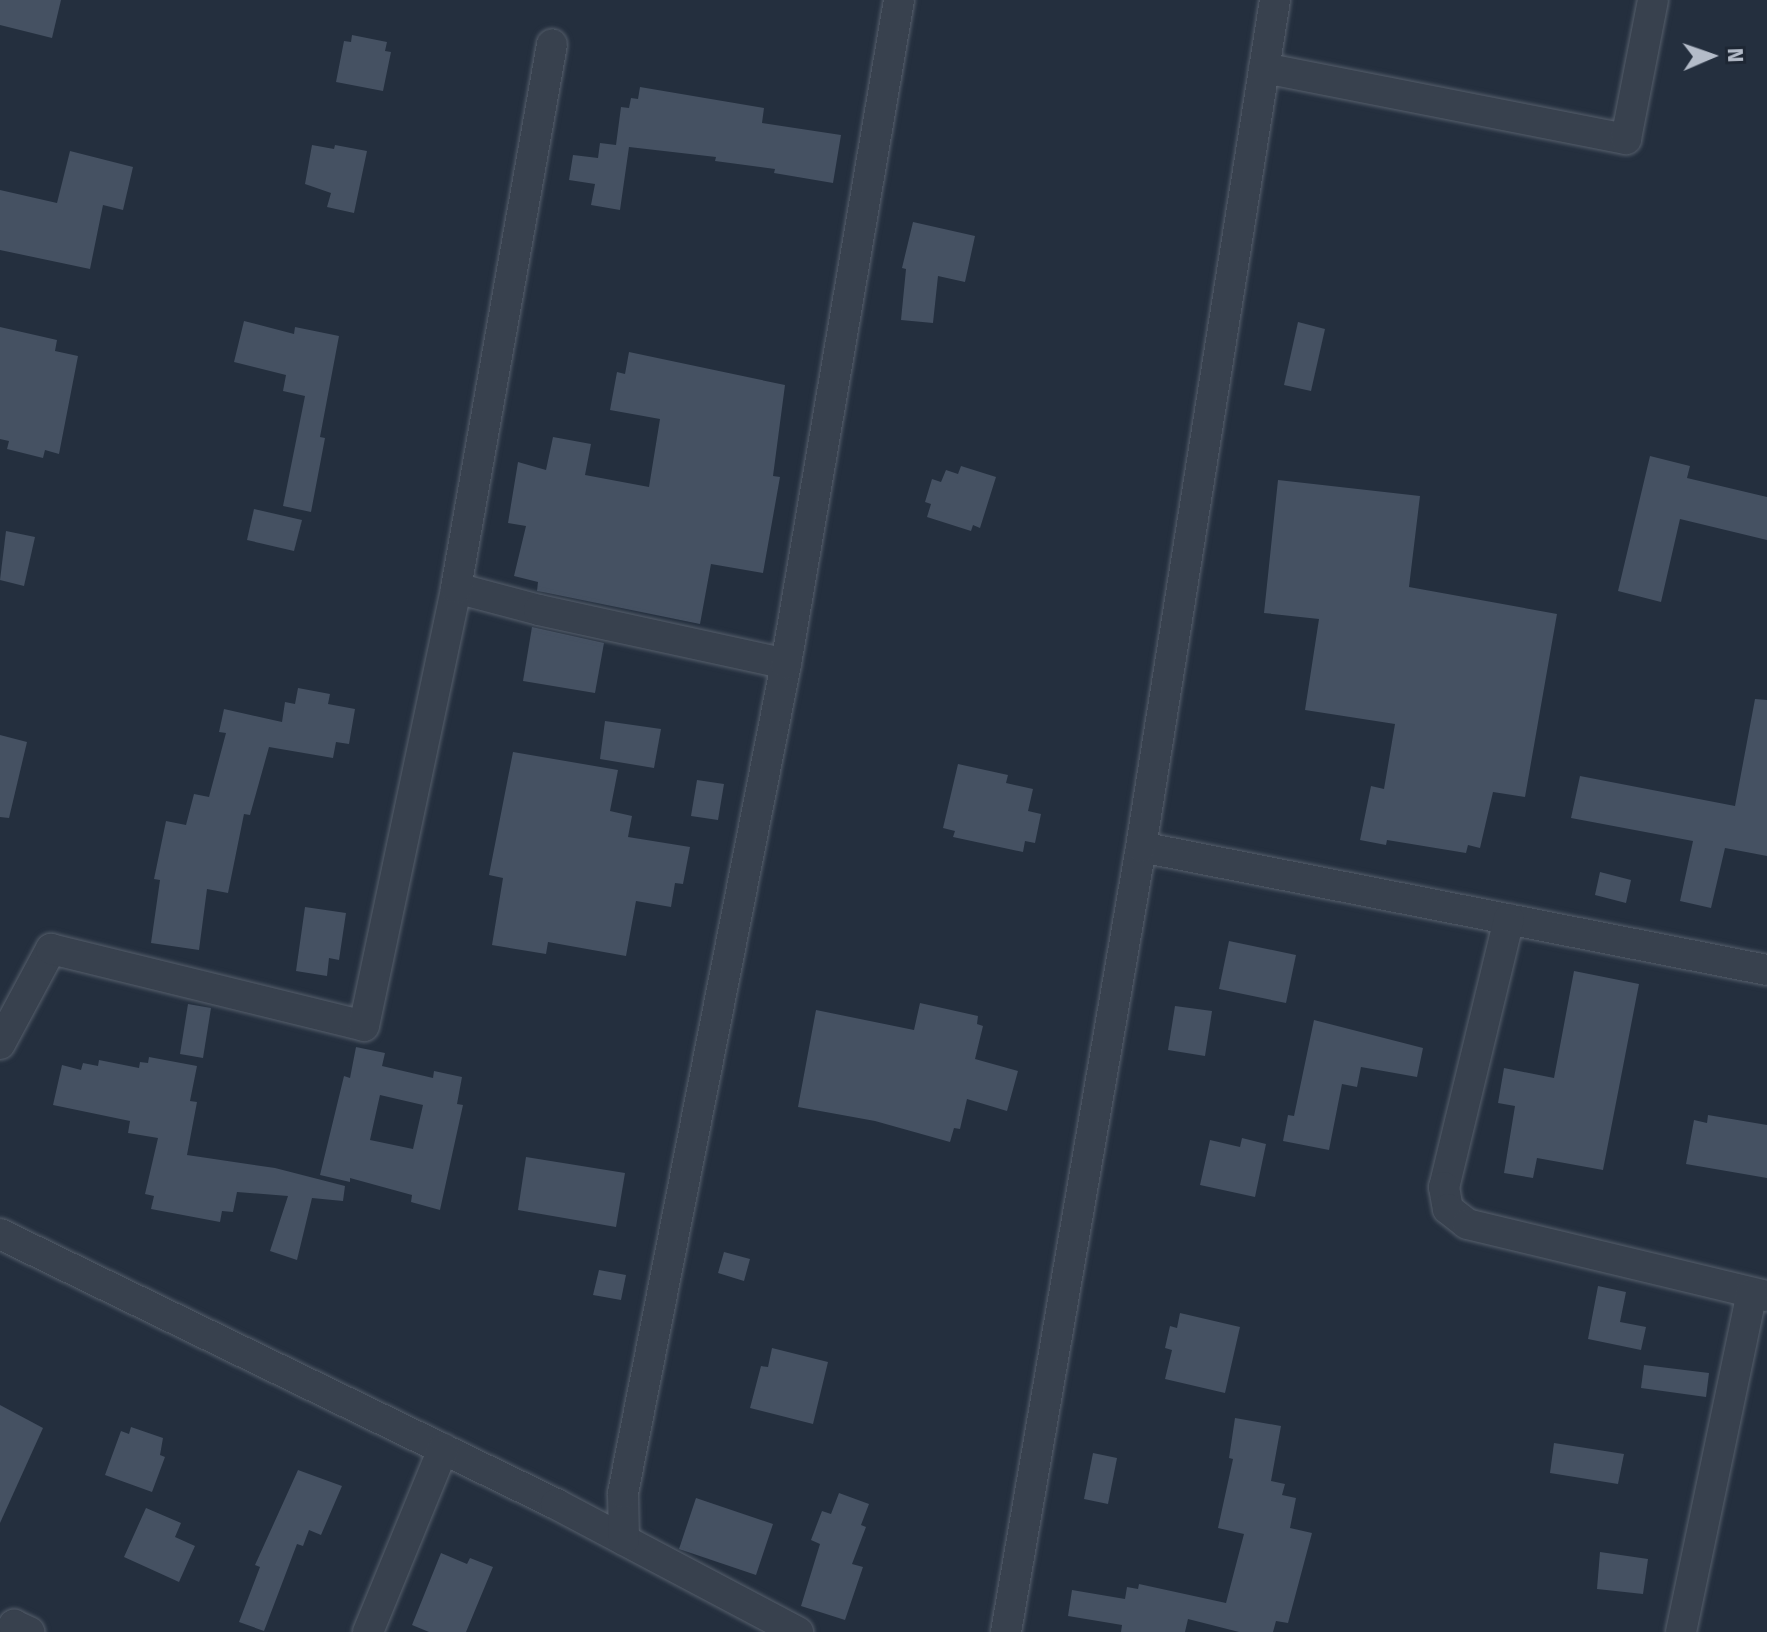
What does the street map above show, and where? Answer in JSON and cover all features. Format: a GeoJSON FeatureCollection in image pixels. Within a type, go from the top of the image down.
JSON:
{"type":"FeatureCollection","features":[{"type":"Feature","properties":{"kind":"street"},"geometry":{"type":"LineString","coordinates":[[624,1540],[623,1493],[786,664],[899,0]]}},
{"type":"Feature","properties":{"kind":"street"},"geometry":{"type":"LineString","coordinates":[[1006,1632],[1141,847],[1275,0]]}},
{"type":"Feature","properties":{"kind":"street"},"geometry":{"type":"LineString","coordinates":[[1264,68],[1626,139],[1653,0]]}},
{"type":"Feature","properties":{"kind":"street"},"geometry":{"type":"LineString","coordinates":[[0,1044],[51,949],[364,1026],[456,588],[552,44]]}},
{"type":"Feature","properties":{"kind":"street"},"geometry":{"type":"LineString","coordinates":[[456,588],[539,610],[786,664]]}},
{"type":"Feature","properties":{"kind":"street"},"geometry":{"type":"LineString","coordinates":[[1141,847],[1767,970]]}},
{"type":"Feature","properties":{"kind":"street"},"geometry":{"type":"LineString","coordinates":[[1509,919],[1444,1187],[1448,1209],[1467,1224],[1760,1294],[1681,1632]]}},
{"type":"Feature","properties":{"kind":"street"},"geometry":{"type":"LineString","coordinates":[[0,1234],[443,1449],[798,1632]]}},
{"type":"Feature","properties":{"kind":"street"},"geometry":{"type":"LineString","coordinates":[[368,1632],[443,1449]]}},
{"type":"Feature","properties":{"kind":"street"},"geometry":{"type":"LineString","coordinates":[[11,1632],[14,1625],[29,1632]]}},
{"type":"Feature","properties":{"kind":"building"},"geometry":{"type":"Polygon","coordinates":[[[0,0],[61,0],[52,38],[0,25],[0,0]]]}},
{"type":"Feature","properties":{"kind":"building"},"geometry":{"type":"Polygon","coordinates":[[[352,35],[387,42],[385,51],[391,52],[383,91],[336,82],[344,41],[351,42],[352,35]]]}},
{"type":"Feature","properties":{"kind":"building"},"geometry":{"type":"Polygon","coordinates":[[[640,87],[764,108],[762,123],[841,135],[833,183],[774,173],[775,169],[715,161],[716,157],[629,147],[620,210],[591,205],[595,184],[569,180],[573,155],[598,158],[600,143],[616,145],[621,107],[629,108],[631,98],[638,99],[640,87]]]}},
{"type":"Feature","properties":{"kind":"building"},"geometry":{"type":"Polygon","coordinates":[[[312,145],[334,149],[335,145],[367,151],[354,213],[327,207],[331,193],[305,184],[312,145]]]}},
{"type":"Feature","properties":{"kind":"building"},"geometry":{"type":"Polygon","coordinates":[[[70,151],[133,167],[123,210],[103,205],[90,269],[0,250],[0,190],[57,203],[70,151]]]}},
{"type":"Feature","properties":{"kind":"building"},"geometry":{"type":"Polygon","coordinates":[[[913,222],[975,236],[965,282],[938,276],[933,323],[901,320],[906,269],[902,268],[913,222]]]}},
{"type":"Feature","properties":{"kind":"building"},"geometry":{"type":"Polygon","coordinates":[[[244,321],[294,334],[295,327],[339,336],[320,437],[325,438],[311,512],[283,506],[305,396],[283,391],[286,375],[234,362],[244,321]]]}},
{"type":"Feature","properties":{"kind":"building"},"geometry":{"type":"Polygon","coordinates":[[[1298,322],[1325,329],[1311,391],[1284,385],[1298,322]]]}},
{"type":"Feature","properties":{"kind":"building"},"geometry":{"type":"Polygon","coordinates":[[[0,327],[57,340],[55,351],[78,356],[59,454],[45,450],[43,458],[7,449],[9,441],[0,439],[0,327]]]}},
{"type":"Feature","properties":{"kind":"building"},"geometry":{"type":"Polygon","coordinates":[[[629,352],[785,385],[773,476],[780,477],[763,573],[711,564],[700,624],[537,591],[538,582],[514,576],[526,526],[508,523],[518,462],[546,470],[553,437],[591,444],[585,475],[649,487],[660,419],[610,410],[617,372],[625,374],[629,352]]]}},
{"type":"Feature","properties":{"kind":"building"},"geometry":{"type":"Polygon","coordinates":[[[1650,456],[1690,466],[1687,478],[1767,497],[1767,540],[1680,519],[1661,602],[1618,591],[1650,456]]]}},
{"type":"Feature","properties":{"kind":"building"},"geometry":{"type":"Polygon","coordinates":[[[961,466],[996,477],[980,528],[973,525],[971,531],[927,517],[931,504],[925,502],[932,479],[941,482],[946,470],[958,474],[961,466]]]}},
{"type":"Feature","properties":{"kind":"building"},"geometry":{"type":"Polygon","coordinates":[[[1278,480],[1420,496],[1409,587],[1557,614],[1525,797],[1493,792],[1480,848],[1468,845],[1466,853],[1387,840],[1386,845],[1360,840],[1371,786],[1384,789],[1395,724],[1305,710],[1319,619],[1264,613],[1278,480]]]}},
{"type":"Feature","properties":{"kind":"building"},"geometry":{"type":"Polygon","coordinates":[[[254,509],[302,520],[294,551],[247,540],[254,509]]]}},
{"type":"Feature","properties":{"kind":"building"},"geometry":{"type":"Polygon","coordinates":[[[6,531],[35,537],[24,586],[0,580],[6,531]]]}},
{"type":"Feature","properties":{"kind":"building"},"geometry":{"type":"Polygon","coordinates":[[[532,627],[604,643],[595,693],[523,681],[532,627]]]}},
{"type":"Feature","properties":{"kind":"building"},"geometry":{"type":"Polygon","coordinates":[[[298,688],[330,694],[328,704],[355,709],[349,744],[336,742],[333,758],[269,747],[250,815],[244,814],[228,893],[207,889],[199,950],[151,943],[160,880],[154,879],[166,821],[186,825],[194,794],[209,797],[226,733],[219,732],[224,709],[282,722],[285,702],[295,704],[298,688]]]}},
{"type":"Feature","properties":{"kind":"building"},"geometry":{"type":"Polygon","coordinates":[[[1755,699],[1767,700],[1767,856],[1725,848],[1711,908],[1680,901],[1693,841],[1571,818],[1580,776],[1735,806],[1755,699]]]}},
{"type":"Feature","properties":{"kind":"building"},"geometry":{"type":"Polygon","coordinates":[[[605,721],[661,729],[654,768],[600,759],[605,721]]]}},
{"type":"Feature","properties":{"kind":"building"},"geometry":{"type":"Polygon","coordinates":[[[0,735],[27,742],[9,818],[0,817],[0,735]]]}},
{"type":"Feature","properties":{"kind":"building"},"geometry":{"type":"Polygon","coordinates":[[[513,752],[618,770],[610,811],[632,816],[628,837],[690,847],[683,884],[675,883],[671,907],[636,901],[626,956],[548,942],[546,954],[492,945],[503,878],[489,875],[513,752]]]}},
{"type":"Feature","properties":{"kind":"building"},"geometry":{"type":"Polygon","coordinates":[[[958,764],[1008,775],[1006,783],[1033,789],[1028,811],[1041,814],[1035,843],[1025,841],[1023,852],[953,837],[955,831],[943,828],[958,764]]]}},
{"type":"Feature","properties":{"kind":"building"},"geometry":{"type":"Polygon","coordinates":[[[697,780],[724,784],[718,820],[691,816],[697,780]]]}},
{"type":"Feature","properties":{"kind":"building"},"geometry":{"type":"Polygon","coordinates":[[[1600,872],[1631,880],[1626,903],[1595,895],[1600,872]]]}},
{"type":"Feature","properties":{"kind":"building"},"geometry":{"type":"Polygon","coordinates":[[[305,907],[346,913],[339,960],[329,958],[327,976],[296,971],[305,907]]]}},
{"type":"Feature","properties":{"kind":"building"},"geometry":{"type":"Polygon","coordinates":[[[1229,941],[1296,955],[1286,1003],[1219,989],[1229,941]]]}},
{"type":"Feature","properties":{"kind":"building"},"geometry":{"type":"Polygon","coordinates":[[[1574,971],[1639,984],[1603,1170],[1537,1158],[1533,1178],[1504,1173],[1515,1106],[1498,1103],[1504,1068],[1554,1078],[1574,971]]]}},
{"type":"Feature","properties":{"kind":"building"},"geometry":{"type":"Polygon","coordinates":[[[920,1003],[978,1016],[977,1024],[983,1026],[975,1059],[1018,1071],[1007,1111],[967,1099],[960,1129],[954,1128],[950,1142],[875,1121],[798,1107],[816,1010],[914,1030],[920,1003]]]}},
{"type":"Feature","properties":{"kind":"building"},"geometry":{"type":"Polygon","coordinates":[[[188,1004],[211,1008],[203,1058],[180,1054],[188,1004]]]}},
{"type":"Feature","properties":{"kind":"building"},"geometry":{"type":"Polygon","coordinates":[[[1175,1006],[1212,1011],[1205,1056],[1168,1050],[1175,1006]]]}},
{"type":"Feature","properties":{"kind":"building"},"geometry":{"type":"Polygon","coordinates":[[[1314,1020],[1423,1048],[1417,1077],[1361,1067],[1357,1087],[1342,1084],[1329,1150],[1283,1141],[1288,1115],[1294,1116],[1314,1020]]]}},
{"type":"Feature","properties":{"kind":"building"},"geometry":{"type":"Polygon","coordinates":[[[356,1047],[385,1053],[382,1066],[433,1078],[434,1071],[462,1077],[457,1104],[463,1105],[440,1210],[411,1202],[412,1195],[350,1178],[350,1182],[320,1175],[344,1076],[350,1078],[356,1047]],[[380,1095],[370,1140],[413,1149],[423,1105],[380,1095]]]}},
{"type":"Feature","properties":{"kind":"building"},"geometry":{"type":"Polygon","coordinates":[[[149,1057],[197,1066],[190,1101],[197,1102],[187,1155],[275,1168],[345,1186],[343,1201],[312,1198],[297,1260],[270,1251],[288,1196],[237,1192],[233,1212],[222,1211],[220,1222],[151,1209],[154,1196],[145,1194],[158,1138],[128,1133],[130,1121],[53,1105],[62,1065],[81,1070],[83,1063],[98,1066],[99,1060],[139,1068],[140,1062],[148,1063],[149,1057]]]}},
{"type":"Feature","properties":{"kind":"building"},"geometry":{"type":"Polygon","coordinates":[[[1708,1115],[1767,1125],[1767,1178],[1686,1164],[1694,1120],[1707,1123],[1708,1115]]]}},
{"type":"Feature","properties":{"kind":"building"},"geometry":{"type":"Polygon","coordinates":[[[1242,1138],[1266,1144],[1255,1197],[1200,1185],[1210,1140],[1240,1147],[1242,1138]]]}},
{"type":"Feature","properties":{"kind":"building"},"geometry":{"type":"Polygon","coordinates":[[[526,1157],[625,1173],[616,1227],[518,1210],[526,1157]]]}},
{"type":"Feature","properties":{"kind":"building"},"geometry":{"type":"Polygon","coordinates":[[[724,1252],[750,1259],[744,1281],[718,1273],[724,1252]]]}},
{"type":"Feature","properties":{"kind":"building"},"geometry":{"type":"Polygon","coordinates":[[[599,1270],[626,1275],[621,1300],[593,1295],[599,1270]]]}},
{"type":"Feature","properties":{"kind":"building"},"geometry":{"type":"Polygon","coordinates":[[[1598,1286],[1626,1292],[1620,1322],[1646,1327],[1641,1350],[1588,1339],[1598,1286]]]}},
{"type":"Feature","properties":{"kind":"building"},"geometry":{"type":"Polygon","coordinates":[[[1180,1313],[1240,1327],[1225,1393],[1165,1379],[1172,1350],[1165,1348],[1170,1326],[1177,1328],[1180,1313]]]}},
{"type":"Feature","properties":{"kind":"building"},"geometry":{"type":"Polygon","coordinates":[[[772,1348],[828,1362],[813,1424],[750,1408],[761,1366],[768,1367],[772,1348]]]}},
{"type":"Feature","properties":{"kind":"building"},"geometry":{"type":"Polygon","coordinates":[[[1644,1365],[1709,1373],[1706,1397],[1641,1388],[1644,1365]]]}},
{"type":"Feature","properties":{"kind":"building"},"geometry":{"type":"Polygon","coordinates":[[[0,1405],[43,1428],[0,1523],[0,1405]]]}},
{"type":"Feature","properties":{"kind":"building"},"geometry":{"type":"Polygon","coordinates":[[[1235,1418],[1281,1426],[1271,1481],[1285,1484],[1282,1495],[1296,1498],[1290,1528],[1312,1533],[1288,1623],[1276,1621],[1273,1632],[1239,1632],[1188,1619],[1185,1632],[1121,1632],[1122,1625],[1068,1616],[1072,1590],[1125,1599],[1127,1587],[1138,1589],[1139,1584],[1226,1603],[1244,1534],[1218,1528],[1233,1459],[1229,1458],[1235,1418]]]}},
{"type":"Feature","properties":{"kind":"building"},"geometry":{"type":"Polygon","coordinates":[[[131,1427],[163,1438],[160,1455],[165,1457],[152,1492],[105,1475],[121,1431],[129,1434],[131,1427]]]}},
{"type":"Feature","properties":{"kind":"building"},"geometry":{"type":"Polygon","coordinates":[[[1554,1443],[1624,1454],[1618,1484],[1550,1473],[1554,1443]]]}},
{"type":"Feature","properties":{"kind":"building"},"geometry":{"type":"Polygon","coordinates":[[[1093,1453],[1117,1458],[1108,1504],[1084,1499],[1093,1453]]]}},
{"type":"Feature","properties":{"kind":"building"},"geometry":{"type":"Polygon","coordinates":[[[298,1470],[342,1486],[321,1535],[309,1530],[303,1546],[297,1544],[264,1631],[239,1622],[260,1567],[255,1565],[298,1470]]]}},
{"type":"Feature","properties":{"kind":"building"},"geometry":{"type":"Polygon","coordinates":[[[839,1493],[869,1504],[861,1525],[866,1527],[852,1564],[863,1567],[845,1620],[801,1606],[820,1544],[811,1540],[822,1511],[831,1514],[839,1493]]]}},
{"type":"Feature","properties":{"kind":"building"},"geometry":{"type":"Polygon","coordinates":[[[696,1498],[773,1524],[756,1575],[679,1549],[696,1498]]]}},
{"type":"Feature","properties":{"kind":"building"},"geometry":{"type":"Polygon","coordinates":[[[146,1508],[181,1523],[175,1537],[195,1546],[179,1582],[124,1557],[146,1508]]]}},
{"type":"Feature","properties":{"kind":"building"},"geometry":{"type":"Polygon","coordinates":[[[1600,1552],[1648,1559],[1643,1594],[1597,1589],[1600,1552]]]}},
{"type":"Feature","properties":{"kind":"building"},"geometry":{"type":"Polygon","coordinates":[[[441,1553],[467,1564],[470,1558],[493,1567],[466,1632],[429,1632],[412,1625],[441,1553]]]}}]}
